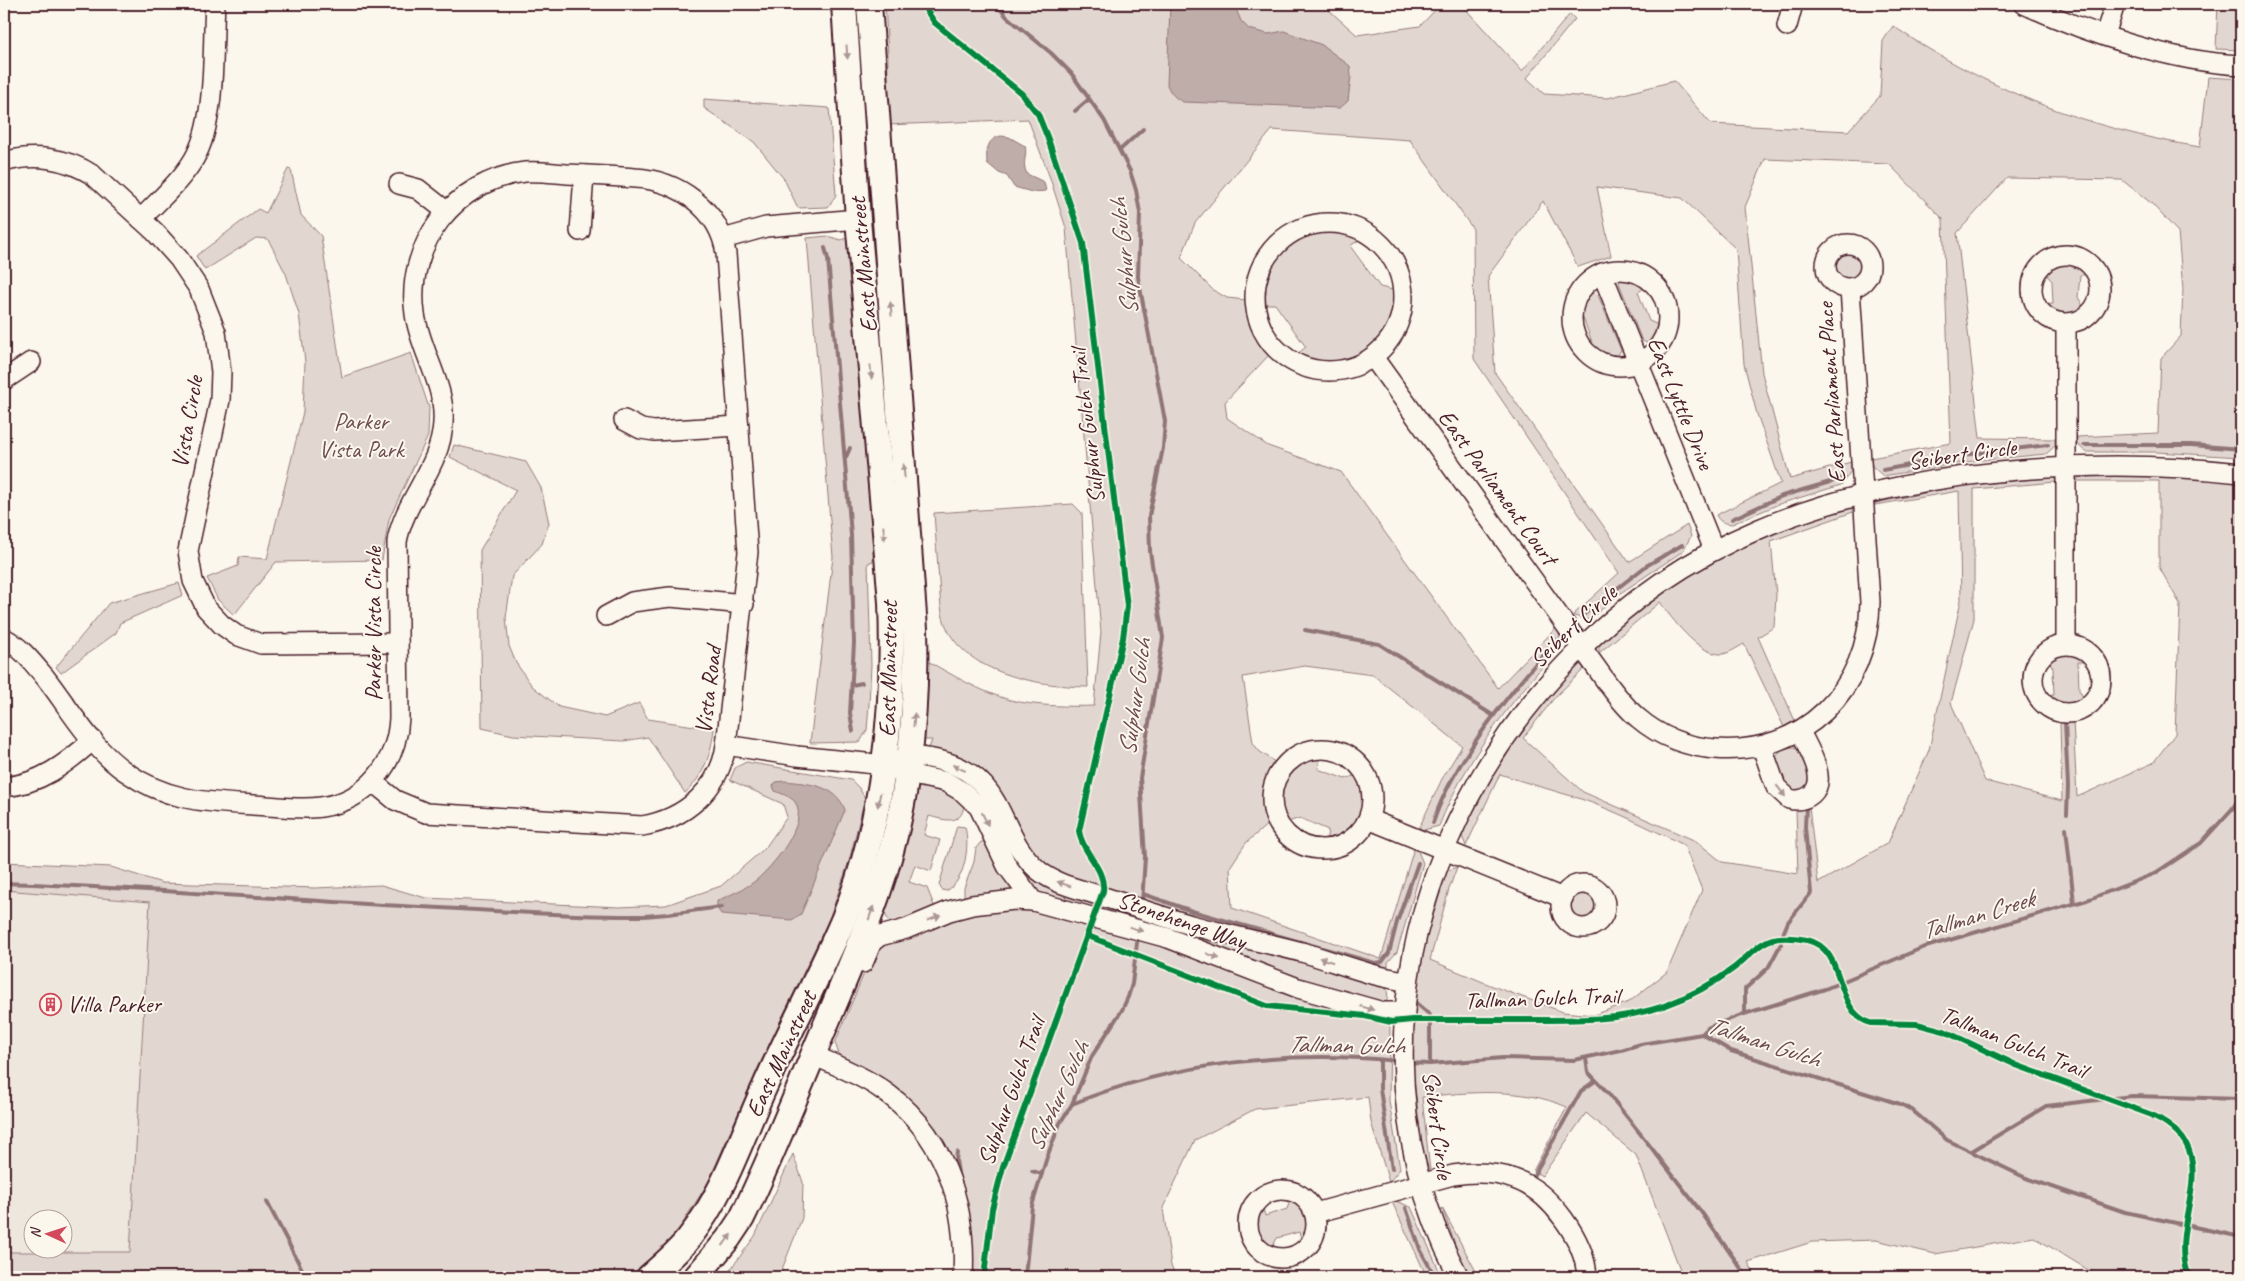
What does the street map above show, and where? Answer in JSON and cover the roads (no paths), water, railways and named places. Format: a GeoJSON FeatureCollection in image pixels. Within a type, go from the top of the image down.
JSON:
{"type":"FeatureCollection","features":[{"type":"Feature","properties":{"kind":"main road","name":"East Mainstreet"},"geometry":{"type":"LineString","coordinates":[[649,1277],[670,1258],[697,1228],[714,1202],[729,1172],[765,1085],[844,917],[865,854],[878,803],[885,765],[892,672],[891,602],[858,219],[844,4]]}},
{"type":"Feature","properties":{"kind":"main road","name":"East Mainstreet"},"geometry":{"type":"LineString","coordinates":[[696,1277],[728,1239],[742,1218],[813,1055],[869,920],[882,881],[897,829],[909,765],[916,695],[915,630],[869,4]]}},
{"type":"Feature","properties":{"kind":"street"},"geometry":{"type":"LineString","coordinates":[[141,219],[189,166],[202,140],[210,101],[214,4]]}},
{"type":"Feature","properties":{"kind":"street"},"geometry":{"type":"LineString","coordinates":[[1787,26],[1793,4]]}},
{"type":"Feature","properties":{"kind":"street"},"geometry":{"type":"LineString","coordinates":[[2024,4],[2105,35],[2180,58],[2241,65]]}},
{"type":"Feature","properties":{"kind":"street"},"geometry":{"type":"LineString","coordinates":[[2105,35],[2115,4]]}},
{"type":"Feature","properties":{"kind":"street","name":"Vista Circle"},"geometry":{"type":"LineString","coordinates":[[4,162],[34,157],[50,159],[79,167],[99,180],[169,247],[193,279],[212,319],[219,345],[221,372],[220,400],[188,551],[190,570],[200,599],[214,617],[229,631],[244,639],[261,644],[398,643]]}},
{"type":"Feature","properties":{"kind":"street","name":"Parker Vista Circle"},"geometry":{"type":"LineString","coordinates":[[374,782],[389,759],[398,733],[396,552],[398,535],[402,521],[438,448],[444,419],[441,397],[416,320],[414,279],[423,247],[446,211],[476,189],[504,176],[536,172],[652,179],[674,186],[699,205],[713,221],[723,238]]}},
{"type":"Feature","properties":{"kind":"street"},"geometry":{"type":"LineString","coordinates":[[580,231],[584,175]]}},
{"type":"Feature","properties":{"kind":"street"},"geometry":{"type":"LineString","coordinates":[[399,184],[418,190],[446,211]]}},
{"type":"Feature","properties":{"kind":"street"},"geometry":{"type":"LineString","coordinates":[[723,238],[766,227],[858,219]]}},
{"type":"Feature","properties":{"kind":"street"},"geometry":{"type":"LineString","coordinates":[[1320,223],[1345,224],[1369,234],[1388,251],[1400,273],[1403,307],[1391,339],[1373,357],[1349,369],[1322,371],[1296,363],[1281,353],[1269,340],[1260,324],[1256,306],[1257,279],[1268,254],[1288,235],[1303,227],[1320,223]]}},
{"type":"Feature","properties":{"kind":"street","name":"Vista Road"},"geometry":{"type":"LineString","coordinates":[[374,782],[395,800],[426,814],[642,826],[673,817],[700,799],[720,768],[726,745],[744,604],[748,537],[726,254],[723,238]]}},
{"type":"Feature","properties":{"kind":"street"},"geometry":{"type":"LineString","coordinates":[[1622,270],[1641,274],[1657,287],[1663,295],[1668,314],[1665,334],[1655,351],[1638,362],[1618,366],[1599,361],[1584,348],[1574,331],[1573,311],[1575,302],[1586,285],[1602,273],[1622,270]]}},
{"type":"Feature","properties":{"kind":"street","name":"East Lyttle Drive"},"geometry":{"type":"LineString","coordinates":[[1602,273],[1714,550]]}},
{"type":"Feature","properties":{"kind":"street","name":"East Parliament Place"},"geometry":{"type":"LineString","coordinates":[[1800,731],[1819,717],[1841,692],[1858,662],[1867,636],[1870,602],[1850,288]]}},
{"type":"Feature","properties":{"kind":"street"},"geometry":{"type":"LineString","coordinates":[[2066,324],[2066,644]]}},
{"type":"Feature","properties":{"kind":"street","name":"East Parliament Court"},"geometry":{"type":"LineString","coordinates":[[1373,357],[1616,694],[1638,718],[1655,730],[1673,739],[1702,748],[1730,750],[1762,746],[1782,740],[1800,731]]}},
{"type":"Feature","properties":{"kind":"street"},"geometry":{"type":"LineString","coordinates":[[4,380],[31,362]]}},
{"type":"Feature","properties":{"kind":"street"},"geometry":{"type":"LineString","coordinates":[[624,420],[641,429],[654,431],[739,426]]}},
{"type":"Feature","properties":{"kind":"street","name":"Seibert Circle"},"geometry":{"type":"LineString","coordinates":[[1459,1277],[1439,1237],[1420,1184],[1409,1138],[1403,1082],[1407,981],[1421,918],[1445,850],[1467,802],[1496,750],[1537,696],[1582,647],[1636,600],[1714,550],[1751,532],[1792,516],[1863,495],[1948,480],[2066,468],[2169,467],[2241,473]]}},
{"type":"Feature","properties":{"kind":"street"},"geometry":{"type":"LineString","coordinates":[[606,616],[632,602],[663,598],[691,598],[744,604]]}},
{"type":"Feature","properties":{"kind":"street"},"geometry":{"type":"LineString","coordinates":[[4,638],[16,646],[32,662],[93,740],[127,773],[163,792],[188,800],[322,807],[348,799],[374,782]]}},
{"type":"Feature","properties":{"kind":"street"},"geometry":{"type":"LineString","coordinates":[[1762,746],[1780,792],[1789,800],[1806,799],[1814,792],[1818,778],[1814,761],[1800,731]]}},
{"type":"Feature","properties":{"kind":"street"},"geometry":{"type":"LineString","coordinates":[[4,787],[34,780],[51,773],[93,740]]}},
{"type":"Feature","properties":{"kind":"street","name":"Stonehenge Way"},"geometry":{"type":"LineString","coordinates":[[726,745],[797,756],[885,765],[950,764],[974,775],[991,793],[1017,845],[1032,865],[1048,878],[1172,919],[1306,953],[1377,976],[1407,981]]}},
{"type":"Feature","properties":{"kind":"street"},"geometry":{"type":"LineString","coordinates":[[1324,749],[1341,753],[1356,762],[1367,776],[1372,802],[1368,819],[1358,833],[1345,844],[1328,848],[1303,845],[1288,836],[1275,814],[1272,797],[1276,780],[1285,765],[1307,751],[1324,749]]}},
{"type":"Feature","properties":{"kind":"street","name":"Stonehenge Way"},"geometry":{"type":"LineString","coordinates":[[909,765],[946,782],[973,800],[984,817],[1007,866],[1034,901],[1168,938],[1298,988],[1378,1010],[1404,1021]]}},
{"type":"Feature","properties":{"kind":"street"},"geometry":{"type":"LineString","coordinates":[[1368,819],[1563,898]]}},
{"type":"Feature","properties":{"kind":"street"},"geometry":{"type":"LineString","coordinates":[[836,999],[852,987],[872,942],[880,936],[906,929],[949,911],[972,904],[1014,900],[1034,901]]}},
{"type":"Feature","properties":{"kind":"street"},"geometry":{"type":"LineString","coordinates":[[813,1055],[854,1073],[879,1087],[897,1101],[929,1137],[945,1166],[959,1204],[963,1231],[963,1277]]}},
{"type":"Feature","properties":{"kind":"street"},"geometry":{"type":"LineString","coordinates":[[1315,1213],[1453,1174],[1475,1173],[1507,1177],[1528,1185],[1549,1203],[1572,1232],[1584,1257],[1587,1277]]}},
{"type":"Feature","properties":{"kind":"waterway","name":"Sulphur Gulch"},"geometry":{"type":"LineString","coordinates":[[996,4],[1007,17],[1051,53],[1071,73],[1104,120],[1130,171],[1140,213],[1138,277],[1165,421],[1163,448],[1149,516],[1150,551],[1163,638],[1140,778],[1145,857],[1142,903]]}},
{"type":"Feature","properties":{"kind":"waterway"},"geometry":{"type":"LineString","coordinates":[[1075,111],[1089,99]]}},
{"type":"Feature","properties":{"kind":"waterway"},"geometry":{"type":"LineString","coordinates":[[1120,150],[1143,129]]}},
{"type":"Feature","properties":{"kind":"waterway"},"geometry":{"type":"LineString","coordinates":[[825,248],[828,259],[851,535],[854,643],[850,713],[853,731]]}},
{"type":"Feature","properties":{"kind":"waterway"},"geometry":{"type":"LineString","coordinates":[[1883,470],[1962,455],[2048,445]]}},
{"type":"Feature","properties":{"kind":"waterway"},"geometry":{"type":"LineString","coordinates":[[2084,445],[2191,445],[2241,449]]}},
{"type":"Feature","properties":{"kind":"waterway"},"geometry":{"type":"LineString","coordinates":[[846,457],[850,448]]}},
{"type":"Feature","properties":{"kind":"waterway"},"geometry":{"type":"LineString","coordinates":[[1732,519],[1782,496],[1844,478]]}},
{"type":"Feature","properties":{"kind":"waterway"},"geometry":{"type":"LineString","coordinates":[[1583,615],[1646,566],[1682,545]]}},
{"type":"Feature","properties":{"kind":"waterway"},"geometry":{"type":"LineString","coordinates":[[1305,630],[1379,644],[1494,716]]}},
{"type":"Feature","properties":{"kind":"waterway"},"geometry":{"type":"LineString","coordinates":[[1433,823],[1442,799],[1469,750],[1521,680],[1556,640]]}},
{"type":"Feature","properties":{"kind":"waterway"},"geometry":{"type":"LineString","coordinates":[[852,685],[862,683]]}},
{"type":"Feature","properties":{"kind":"waterway"},"geometry":{"type":"LineString","coordinates":[[2065,722],[2068,786],[2067,814]]}},
{"type":"Feature","properties":{"kind":"waterway","name":"Tallman Creek"},"geometry":{"type":"LineString","coordinates":[[1702,1034],[1709,1027],[1825,989],[1922,948],[2087,900],[2154,874],[2201,843],[2232,809],[2241,796]]}},
{"type":"Feature","properties":{"kind":"waterway"},"geometry":{"type":"LineString","coordinates":[[1783,934],[1788,922],[1811,893],[1805,827],[1806,806]]}},
{"type":"Feature","properties":{"kind":"waterway"},"geometry":{"type":"LineString","coordinates":[[2066,828],[2074,903]]}},
{"type":"Feature","properties":{"kind":"waterway"},"geometry":{"type":"LineString","coordinates":[[1143,894],[1192,911],[1375,963],[1382,962],[1389,953],[1397,922],[1418,863]]}},
{"type":"Feature","properties":{"kind":"waterway"},"geometry":{"type":"LineString","coordinates":[[4,883],[573,915],[643,916],[722,907]]}},
{"type":"Feature","properties":{"kind":"waterway","name":"Sulphur Gulch"},"geometry":{"type":"LineString","coordinates":[[1025,1277],[1032,1206],[1047,1157],[1060,1123],[1072,1104],[1092,1056],[1122,1010],[1128,997],[1132,984],[1138,934]]}},
{"type":"Feature","properties":{"kind":"waterway"},"geometry":{"type":"LineString","coordinates":[[1745,1013],[1745,989],[1768,968],[1781,944]]}},
{"type":"Feature","properties":{"kind":"waterway"},"geometry":{"type":"LineString","coordinates":[[1416,1003],[1430,1015]]}},
{"type":"Feature","properties":{"kind":"waterway"},"geometry":{"type":"LineString","coordinates":[[1430,1024],[1430,1064]]}},
{"type":"Feature","properties":{"kind":"waterway","name":"Tallman Gulch"},"geometry":{"type":"LineString","coordinates":[[1410,1063],[1430,1064],[1503,1058],[1574,1060],[1641,1044],[1702,1034],[1731,1051],[1900,1104],[1912,1110],[1947,1140],[2026,1178],[2125,1212],[2241,1237]]}},
{"type":"Feature","properties":{"kind":"waterway","name":"Tallman Gulch"},"geometry":{"type":"LineString","coordinates":[[1072,1104],[1151,1078],[1191,1069],[1232,1063],[1315,1057],[1398,1061]]}},
{"type":"Feature","properties":{"kind":"waterway"},"geometry":{"type":"LineString","coordinates":[[1586,1059],[1588,1072],[1608,1093],[1702,1213],[1747,1277]]}},
{"type":"Feature","properties":{"kind":"waterway"},"geometry":{"type":"LineString","coordinates":[[1380,1060],[1380,1089],[1392,1169]]}},
{"type":"Feature","properties":{"kind":"waterway"},"geometry":{"type":"LineString","coordinates":[[1531,1180],[1581,1091],[1595,1081]]}},
{"type":"Feature","properties":{"kind":"waterway"},"geometry":{"type":"LineString","coordinates":[[1972,1151],[2046,1106],[2132,1096],[2241,1099]]}},
{"type":"Feature","properties":{"kind":"waterway"},"geometry":{"type":"LineString","coordinates":[[957,1152],[956,1160],[959,1179]]}},
{"type":"Feature","properties":{"kind":"waterway"},"geometry":{"type":"LineString","coordinates":[[1032,1171],[1042,1174]]}},
{"type":"Feature","properties":{"kind":"waterway"},"geometry":{"type":"LineString","coordinates":[[267,1202],[306,1277]]}},
{"type":"Feature","properties":{"kind":"waterway"},"geometry":{"type":"LineString","coordinates":[[1406,1208],[1420,1249],[1435,1277]]}},
{"type":"Feature","properties":{"kind":"place","name":"Villa Parker"},"geometry":{"type":"Point","coordinates":[51,1004]}},
{"type":"Feature","properties":{"kind":"park label","name":"Parker Vista Park"},"geometry":{"type":"Point","coordinates":[361,435]}}]}
